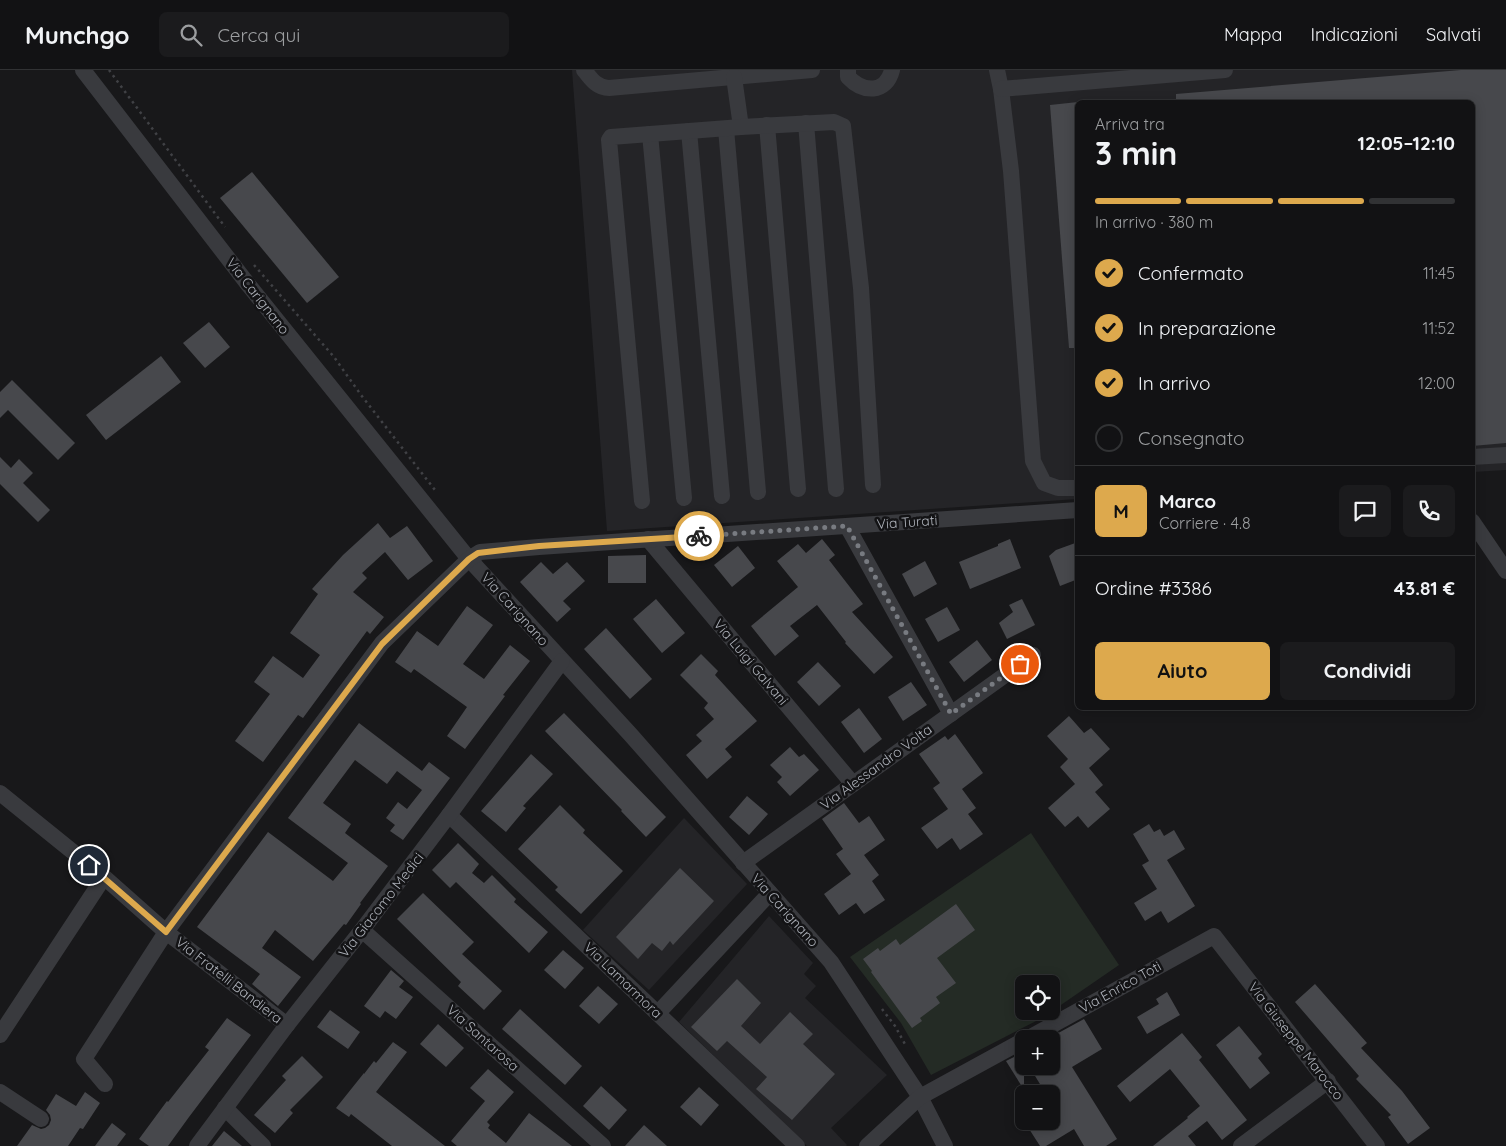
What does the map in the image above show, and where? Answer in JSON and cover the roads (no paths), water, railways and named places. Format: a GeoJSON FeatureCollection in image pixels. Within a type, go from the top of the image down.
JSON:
{"type":"FeatureCollection","features":[{"type":"Feature","properties":{"kind":"street","name":"Via Carignano"},"geometry":{"type":"LineString","coordinates":[[82,70],[254,291],[469,559],[630,734],[831,962],[920,1097],[945,1146]]}},
{"type":"Feature","properties":{"kind":"street"},"geometry":{"type":"LineString","coordinates":[[584,70],[597,85],[603,88],[812,70]]}},
{"type":"Feature","properties":{"kind":"street"},"geometry":{"type":"LineString","coordinates":[[848,70],[848,77],[855,84],[865,88],[875,88],[884,84],[892,70]]}},
{"type":"Feature","properties":{"kind":"street"},"geometry":{"type":"LineString","coordinates":[[997,70],[1001,89],[1010,171],[1033,461],[1044,483],[1058,488],[1075,488]]}},
{"type":"Feature","properties":{"kind":"street"},"geometry":{"type":"LineString","coordinates":[[1001,89],[1225,70]]}},
{"type":"Feature","properties":{"kind":"street"},"geometry":{"type":"LineString","coordinates":[[734,77],[734,128],[758,492]]}},
{"type":"Feature","properties":{"kind":"street"},"geometry":{"type":"LineString","coordinates":[[642,501],[609,140],[612,137],[767,125],[834,122],[843,126],[861,288],[873,485]]}},
{"type":"Feature","properties":{"kind":"street"},"geometry":{"type":"LineString","coordinates":[[806,123],[836,489]]}},
{"type":"Feature","properties":{"kind":"street"},"geometry":{"type":"LineString","coordinates":[[767,125],[798,489]]}},
{"type":"Feature","properties":{"kind":"street"},"geometry":{"type":"LineString","coordinates":[[689,131],[722,496]]}},
{"type":"Feature","properties":{"kind":"street"},"geometry":{"type":"LineString","coordinates":[[650,134],[684,498]]}},
{"type":"Feature","properties":{"kind":"street"},"geometry":{"type":"LineString","coordinates":[[1475,457],[1506,454]]}},
{"type":"Feature","properties":{"kind":"street","name":"Via Turati"},"geometry":{"type":"LineString","coordinates":[[469,559],[480,552],[539,546],[1075,510]]}},
{"type":"Feature","properties":{"kind":"street"},"geometry":{"type":"LineString","coordinates":[[1475,525],[1506,571]]}},
{"type":"Feature","properties":{"kind":"street"},"geometry":{"type":"LineString","coordinates":[[847,526],[951,714]]}},
{"type":"Feature","properties":{"kind":"street","name":"Via Luigi Galvani"},"geometry":{"type":"LineString","coordinates":[[648,539],[853,784]]}},
{"type":"Feature","properties":{"kind":"street"},"geometry":{"type":"LineString","coordinates":[[105,1084],[84,1059],[166,932],[382,644],[469,559]]}},
{"type":"Feature","properties":{"kind":"street","name":"Via Alessandro Volta"},"geometry":{"type":"LineString","coordinates":[[744,863],[1034,655]]}},
{"type":"Feature","properties":{"kind":"street","name":"Via Giacomo Medici"},"geometry":{"type":"LineString","coordinates":[[197,1146],[287,1025],[450,815],[562,661]]}},
{"type":"Feature","properties":{"kind":"street","name":"Via Fratelli Bandiera"},"geometry":{"type":"LineString","coordinates":[[0,793],[104,877],[166,932],[287,1025]]}},
{"type":"Feature","properties":{"kind":"street","name":"Via Lamarmora"},"geometry":{"type":"LineString","coordinates":[[450,815],[797,1146]]}},
{"type":"Feature","properties":{"kind":"street"},"geometry":{"type":"LineString","coordinates":[[0,1035],[104,877]]}},
{"type":"Feature","properties":{"kind":"street"},"geometry":{"type":"LineString","coordinates":[[658,1014],[770,893]]}},
{"type":"Feature","properties":{"kind":"street","name":"Via Santarosa"},"geometry":{"type":"LineString","coordinates":[[362,930],[603,1146]]}},
{"type":"Feature","properties":{"kind":"street","name":"Via Enrico Toti"},"geometry":{"type":"LineString","coordinates":[[1043,1030],[1214,936]]}},
{"type":"Feature","properties":{"kind":"street","name":"Via Giuseppe Marocco"},"geometry":{"type":"LineString","coordinates":[[1214,936],[1377,1146]]}},
{"type":"Feature","properties":{"kind":"street","name":"Via Enrico Toti"},"geometry":{"type":"LineString","coordinates":[[867,1146],[920,1097],[1015,1045]]}},
{"type":"Feature","properties":{"kind":"street"},"geometry":{"type":"LineString","coordinates":[[1241,1146],[1328,1081]]}},
{"type":"Feature","properties":{"kind":"street"},"geometry":{"type":"LineString","coordinates":[[0,1092],[41,1119]]}},
{"type":"Feature","properties":{"kind":"street"},"geometry":{"type":"LineString","coordinates":[[225,1108],[263,1146]]}}]}
